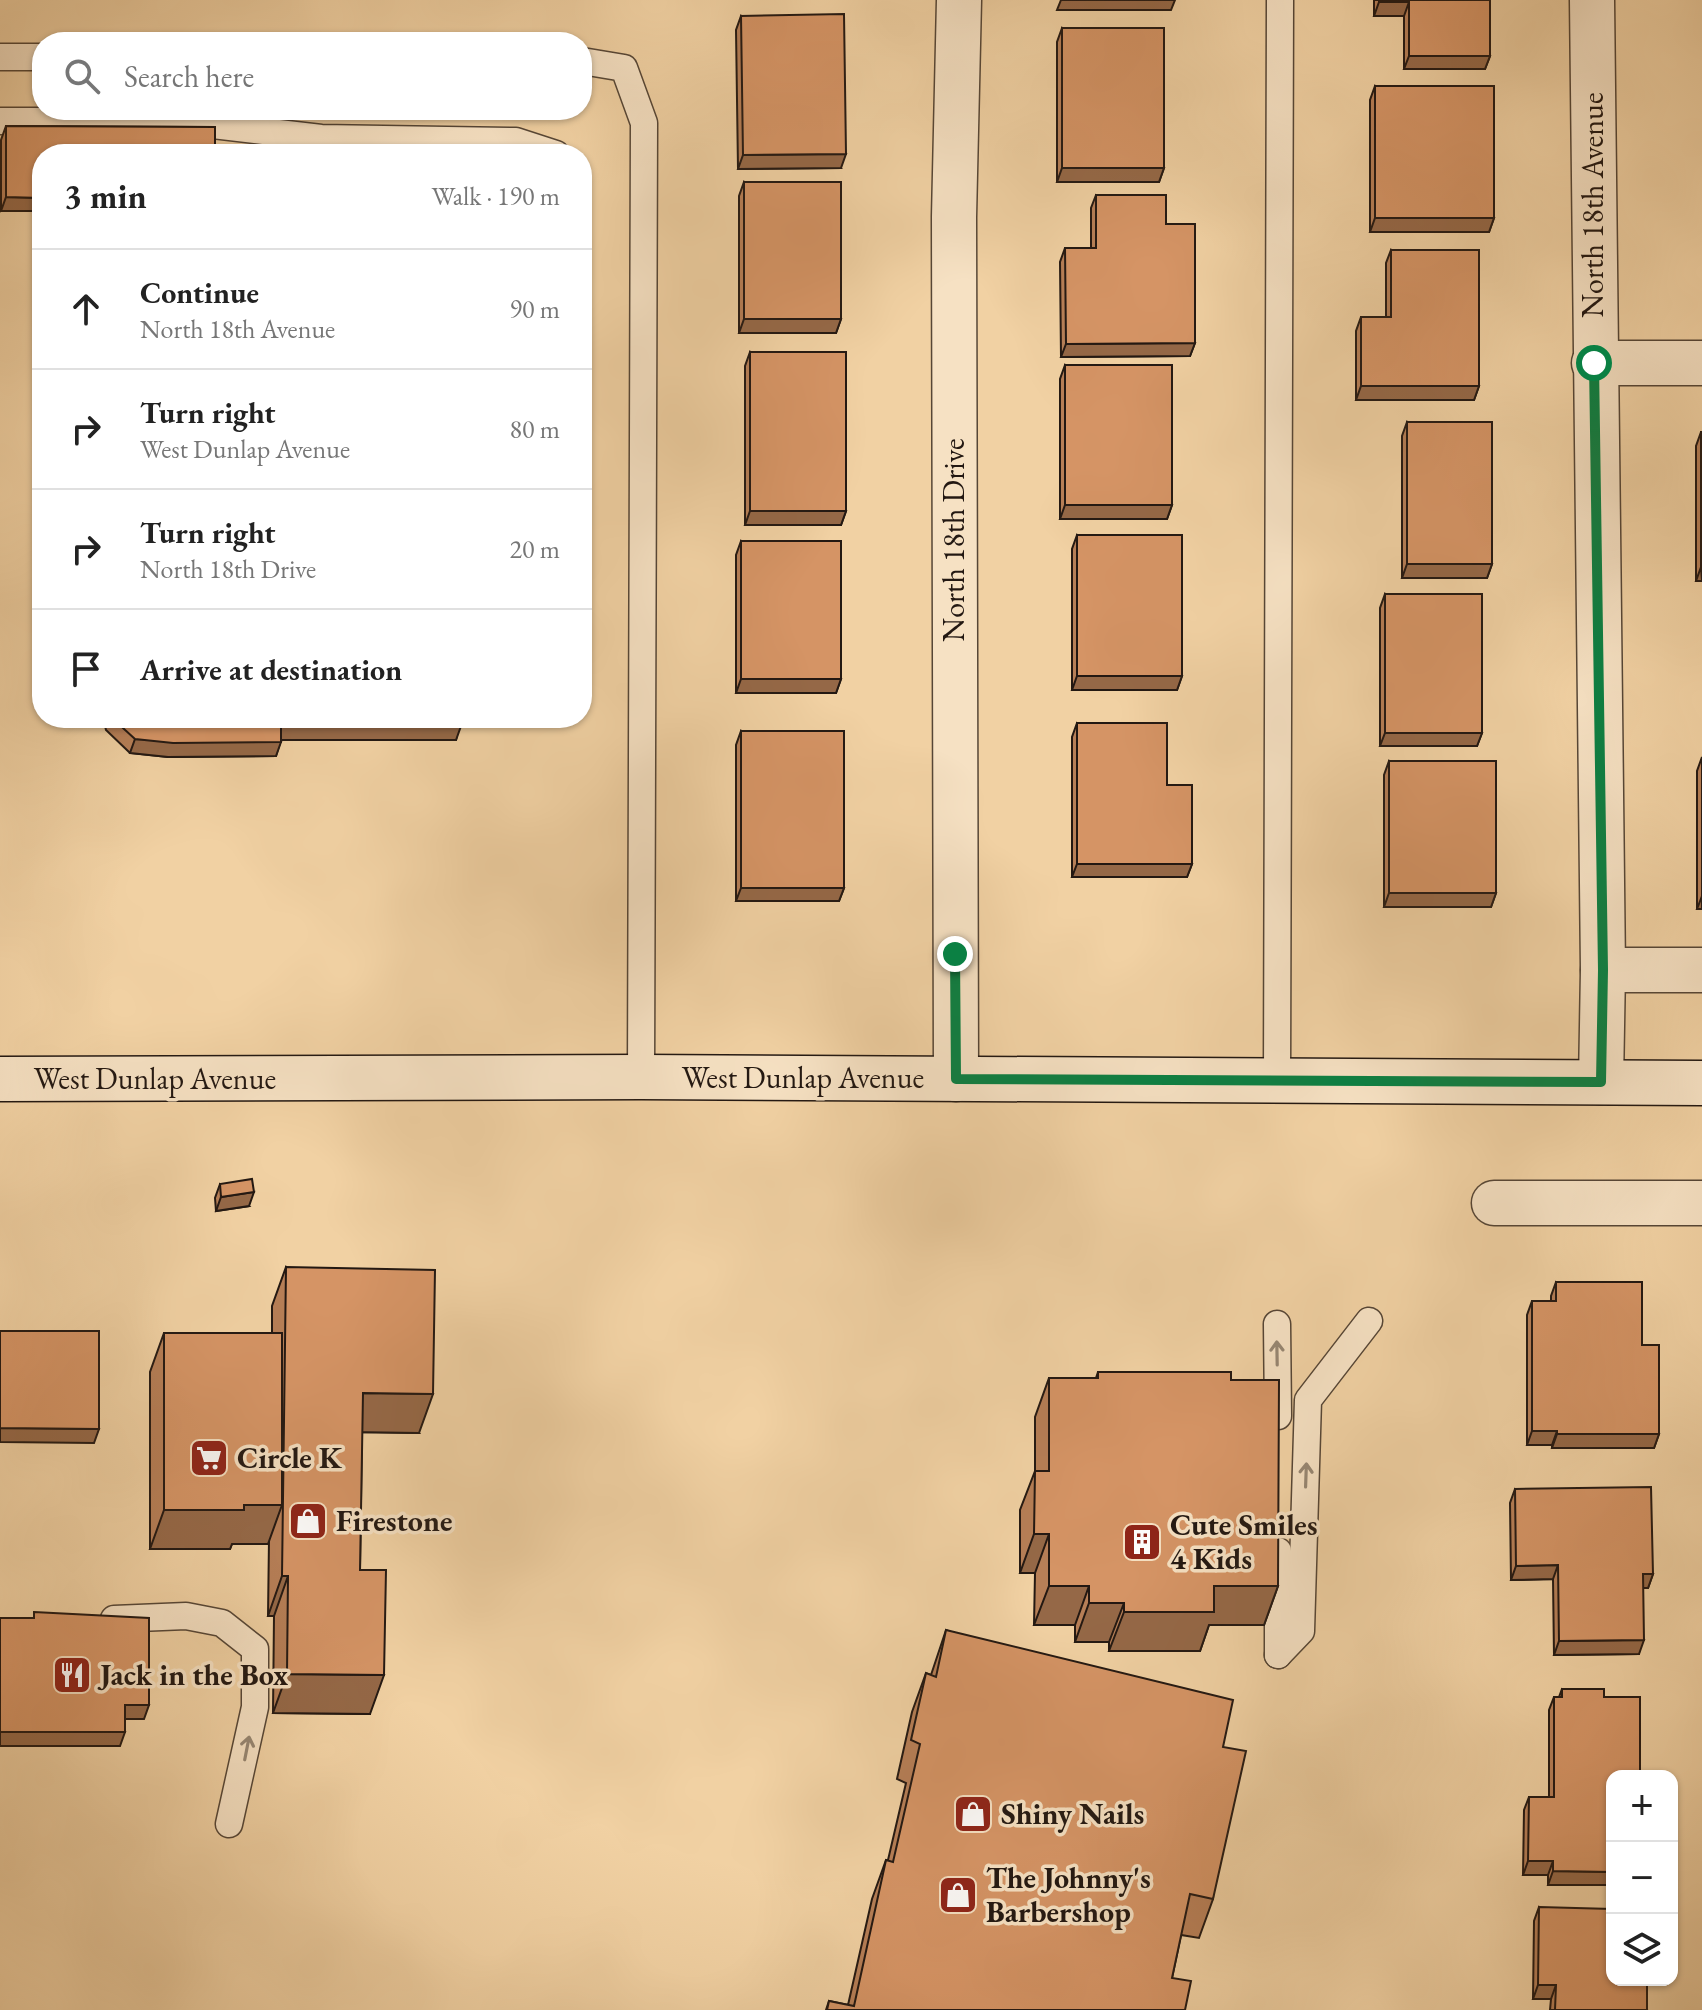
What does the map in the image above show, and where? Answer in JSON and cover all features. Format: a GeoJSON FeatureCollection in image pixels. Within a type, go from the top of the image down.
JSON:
{"type":"FeatureCollection","features":[{"type":"Feature","properties":{"kind":"street","name":"North 18th Drive"},"geometry":{"type":"LineString","coordinates":[[956,1079],[954,217],[959,0]]}},
{"type":"Feature","properties":{"kind":"street","name":"North 18th Avenue"},"geometry":{"type":"LineString","coordinates":[[1592,0],[1603,970],[1601,1082]]}},
{"type":"Feature","properties":{"kind":"street"},"geometry":{"type":"LineString","coordinates":[[1594,363],[1702,363]]}},
{"type":"Feature","properties":{"kind":"street"},"geometry":{"type":"LineString","coordinates":[[1603,970],[1702,970]]}},
{"type":"Feature","properties":{"kind":"street","name":"West Dunlap Avenue"},"geometry":{"type":"LineString","coordinates":[[0,1079],[641,1077],[1702,1083]]}},
{"type":"Feature","properties":{"kind":"street"},"geometry":{"type":"LineString","coordinates":[[1494,1203],[1702,1203]]}},
{"type":"Feature","properties":{"kind":"lane"},"geometry":{"type":"LineString","coordinates":[[1277,1080],[1280,0]]}},
{"type":"Feature","properties":{"kind":"lane"},"geometry":{"type":"LineString","coordinates":[[0,57],[32,57]]}},
{"type":"Feature","properties":{"kind":"lane"},"geometry":{"type":"LineString","coordinates":[[592,63],[624,68],[644,123],[641,1077]]}},
{"type":"Feature","properties":{"kind":"lane"},"geometry":{"type":"LineString","coordinates":[[0,121],[179,121],[321,138],[516,141],[525,144]]}},
{"type":"Feature","properties":{"kind":"lane"},"geometry":{"type":"LineString","coordinates":[[1278,1518],[1278,1655],[1301,1631],[1308,1400],[1369,1321]]}},
{"type":"Feature","properties":{"kind":"lane"},"geometry":{"type":"LineString","coordinates":[[1277,1324],[1278,1439]]}},
{"type":"Feature","properties":{"kind":"lane"},"geometry":{"type":"LineString","coordinates":[[83,1620],[198,1618],[222,1623],[255,1649],[255,1707],[229,1824]]}},
{"type":"Feature","properties":{"kind":"building"},"geometry":{"type":"Polygon","coordinates":[[[1379,0],[1490,0],[1490,56],[1409,56],[1409,2],[1379,0]]]}},
{"type":"Feature","properties":{"kind":"building"},"geometry":{"type":"Polygon","coordinates":[[[844,14],[846,154],[743,155],[741,16],[844,14]]]}},
{"type":"Feature","properties":{"kind":"building"},"geometry":{"type":"Polygon","coordinates":[[[1062,28],[1164,28],[1164,168],[1062,168],[1062,28]]]}},
{"type":"Feature","properties":{"kind":"building"},"geometry":{"type":"Polygon","coordinates":[[[1375,86],[1494,86],[1494,218],[1375,218],[1375,86]]]}},
{"type":"Feature","properties":{"kind":"building"},"geometry":{"type":"Polygon","coordinates":[[[6,126],[215,127],[215,144],[32,144],[32,198],[6,197],[6,126]]]}},
{"type":"Feature","properties":{"kind":"building"},"geometry":{"type":"Polygon","coordinates":[[[744,182],[841,182],[841,319],[744,319],[744,182]]]}},
{"type":"Feature","properties":{"kind":"building"},"geometry":{"type":"Polygon","coordinates":[[[1096,195],[1166,195],[1166,224],[1195,224],[1195,343],[1066,344],[1065,248],[1096,248],[1096,195]]]}},
{"type":"Feature","properties":{"kind":"building"},"geometry":{"type":"Polygon","coordinates":[[[1391,250],[1479,250],[1479,386],[1361,386],[1361,317],[1391,317],[1391,250]]]}},
{"type":"Feature","properties":{"kind":"building"},"geometry":{"type":"Polygon","coordinates":[[[750,352],[846,352],[846,511],[750,511],[750,352]]]}},
{"type":"Feature","properties":{"kind":"building"},"geometry":{"type":"Polygon","coordinates":[[[1065,365],[1172,365],[1172,505],[1065,505],[1065,365]]]}},
{"type":"Feature","properties":{"kind":"building"},"geometry":{"type":"Polygon","coordinates":[[[1407,422],[1492,422],[1492,564],[1407,564],[1407,422]]]}},
{"type":"Feature","properties":{"kind":"building"},"geometry":{"type":"Polygon","coordinates":[[[1702,432],[1702,567],[1701,567],[1702,432]]]}},
{"type":"Feature","properties":{"kind":"building"},"geometry":{"type":"Polygon","coordinates":[[[1077,535],[1182,535],[1182,676],[1077,676],[1077,535]]]}},
{"type":"Feature","properties":{"kind":"building"},"geometry":{"type":"Polygon","coordinates":[[[741,541],[841,541],[841,679],[741,679],[741,541]]]}},
{"type":"Feature","properties":{"kind":"building"},"geometry":{"type":"Polygon","coordinates":[[[1385,594],[1482,594],[1482,733],[1385,733],[1385,594]]]}},
{"type":"Feature","properties":{"kind":"building"},"geometry":{"type":"Polygon","coordinates":[[[1077,723],[1167,723],[1167,785],[1192,785],[1192,864],[1077,864],[1077,723]]]}},
{"type":"Feature","properties":{"kind":"building"},"geometry":{"type":"Polygon","coordinates":[[[123,728],[281,728],[281,742],[173,743],[135,739],[123,728]]]}},
{"type":"Feature","properties":{"kind":"building"},"geometry":{"type":"Polygon","coordinates":[[[741,731],[844,731],[844,888],[741,888],[741,731]]]}},
{"type":"Feature","properties":{"kind":"building"},"geometry":{"type":"Polygon","coordinates":[[[1389,761],[1496,761],[1496,893],[1389,893],[1389,761]]]}},
{"type":"Feature","properties":{"kind":"building"},"geometry":{"type":"Polygon","coordinates":[[[252,1179],[254,1192],[221,1197],[220,1184],[252,1179]]]}},
{"type":"Feature","properties":{"kind":"building","name":"Firestone"},"geometry":{"type":"Polygon","coordinates":[[[286,1267],[435,1270],[433,1394],[363,1393],[360,1570],[386,1570],[384,1675],[287,1674],[288,1576],[282,1576],[286,1267]]]}},
{"type":"Feature","properties":{"kind":"building"},"geometry":{"type":"Polygon","coordinates":[[[1556,1282],[1642,1282],[1642,1345],[1659,1345],[1659,1434],[1557,1434],[1557,1431],[1532,1431],[1532,1301],[1556,1301],[1556,1282]]]}},
{"type":"Feature","properties":{"kind":"building"},"geometry":{"type":"Polygon","coordinates":[[[0,1331],[99,1331],[99,1429],[0,1428],[0,1331]]]}},
{"type":"Feature","properties":{"kind":"building","name":"Circle K"},"geometry":{"type":"Polygon","coordinates":[[[164,1333],[282,1333],[282,1505],[244,1505],[244,1510],[164,1510],[164,1333]]]}},
{"type":"Feature","properties":{"kind":"building","name":"Cute Smiles 4 Kids"},"geometry":{"type":"Polygon","coordinates":[[[1098,1372],[1231,1372],[1231,1380],[1279,1380],[1278,1586],[1214,1586],[1214,1612],[1124,1612],[1124,1603],[1089,1603],[1089,1586],[1049,1586],[1049,1534],[1034,1534],[1035,1471],[1049,1471],[1049,1378],[1098,1378],[1098,1372]]]}},
{"type":"Feature","properties":{"kind":"building"},"geometry":{"type":"Polygon","coordinates":[[[1651,1487],[1653,1574],[1643,1574],[1644,1640],[1559,1641],[1558,1565],[1516,1566],[1515,1489],[1651,1487]]]}},
{"type":"Feature","properties":{"kind":"building","name":"Jack in the Box"},"geometry":{"type":"Polygon","coordinates":[[[34,1612],[149,1618],[149,1705],[125,1705],[125,1732],[0,1732],[0,1618],[34,1618],[34,1612]]]}},
{"type":"Feature","properties":{"kind":"building"},"geometry":{"type":"Polygon","coordinates":[[[946,1630],[1233,1700],[1223,1747],[1246,1751],[1213,1899],[1190,1894],[1172,1978],[1191,1981],[1185,2010],[827,2010],[829,2001],[854,2006],[886,1860],[893,1862],[920,1744],[911,1740],[926,1673],[936,1677],[946,1630]]]}},
{"type":"Feature","properties":{"kind":"building"},"geometry":{"type":"Polygon","coordinates":[[[1562,1689],[1604,1689],[1604,1697],[1640,1697],[1640,1770],[1606,1770],[1606,1872],[1553,1871],[1553,1861],[1528,1861],[1529,1797],[1554,1797],[1554,1697],[1562,1697],[1562,1689]]]}},
{"type":"Feature","properties":{"kind":"building"},"geometry":{"type":"Polygon","coordinates":[[[1539,1907],[1606,1909],[1606,1986],[1647,1986],[1647,2010],[1555,2010],[1556,1985],[1538,1985],[1539,1907]]]}},
{"type":"Feature","properties":{"kind":"place","name":"Circle K"},"geometry":{"type":"Point","coordinates":[209,1458]}},
{"type":"Feature","properties":{"kind":"place","name":"Firestone"},"geometry":{"type":"Point","coordinates":[308,1521]}},
{"type":"Feature","properties":{"kind":"place","name":"Cute Smiles 4 Kids"},"geometry":{"type":"Point","coordinates":[1142,1542]}},
{"type":"Feature","properties":{"kind":"place","name":"Jack in the Box"},"geometry":{"type":"Point","coordinates":[72,1675]}},
{"type":"Feature","properties":{"kind":"place","name":"Shiny Nails"},"geometry":{"type":"Point","coordinates":[973,1814]}},
{"type":"Feature","properties":{"kind":"place","name":"The Johnny's Barbershop"},"geometry":{"type":"Point","coordinates":[958,1895]}},
{"type":"Feature","properties":{"kind":"route"},"geometry":{"type":"LineString","coordinates":[[955,954],[956,1079],[1601,1082],[1603,970],[1594,363]]}}]}
